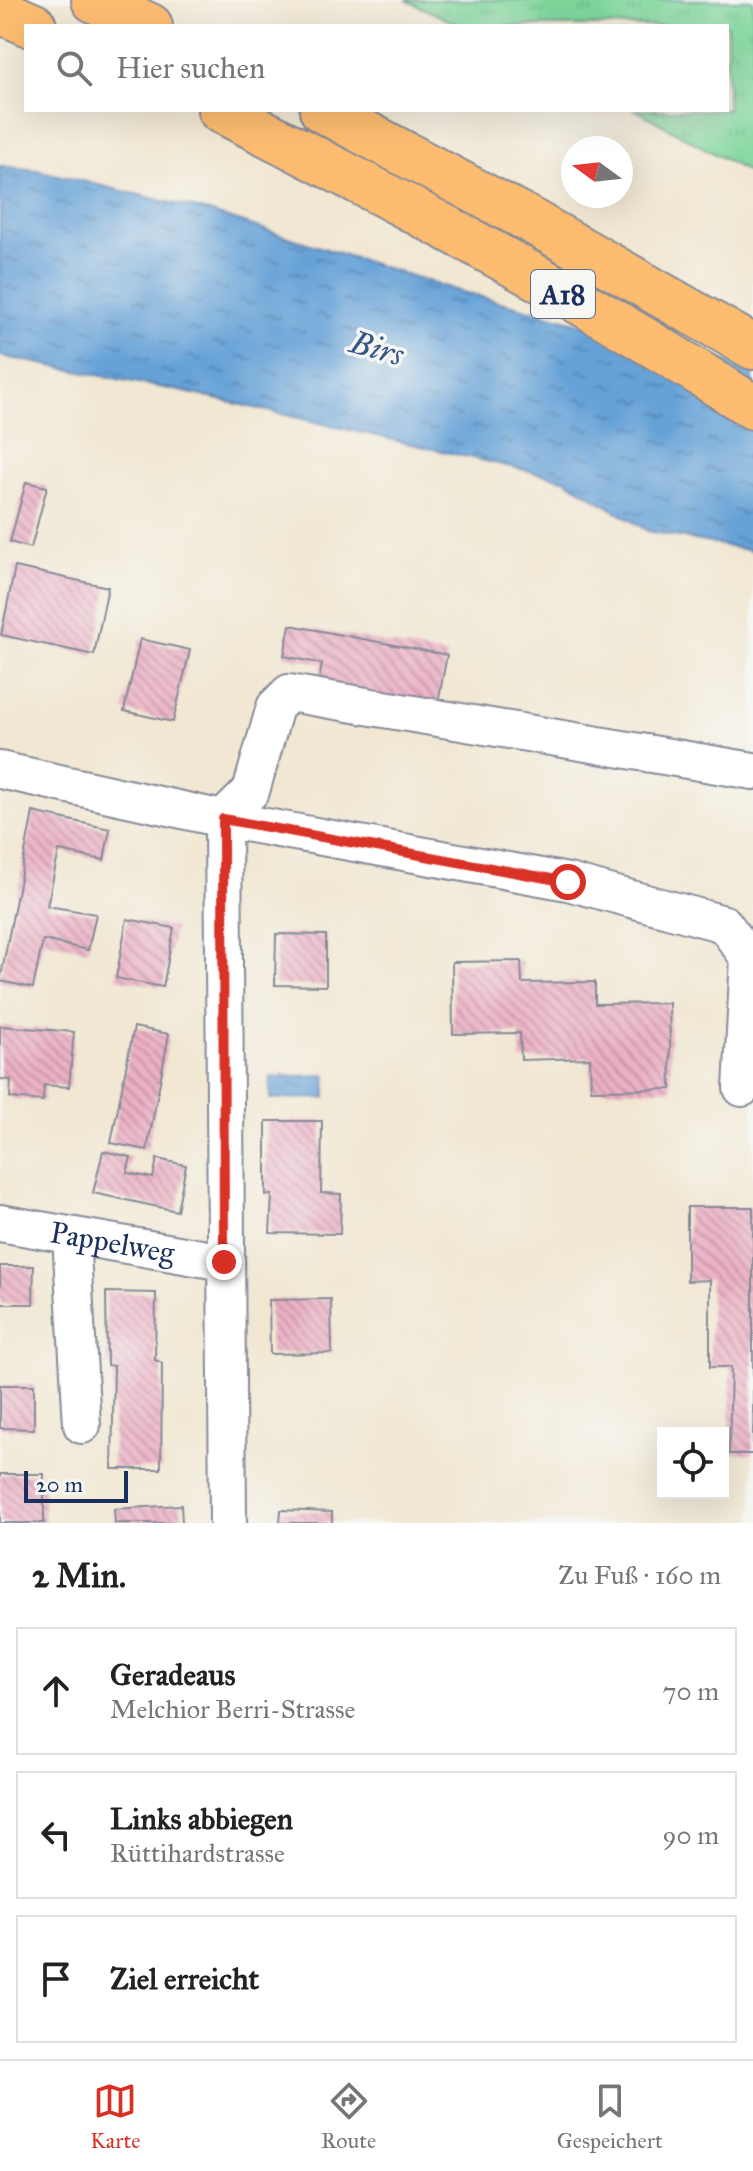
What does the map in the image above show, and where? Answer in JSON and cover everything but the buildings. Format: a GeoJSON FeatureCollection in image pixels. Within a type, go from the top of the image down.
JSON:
{"type":"FeatureCollection","features":[{"type":"Feature","properties":{"kind":"highway"},"geometry":{"type":"LineString","coordinates":[[94,0],[146,24]]}},
{"type":"Feature","properties":{"kind":"highway"},"geometry":{"type":"LineString","coordinates":[[0,11],[29,24]]}},
{"type":"Feature","properties":{"kind":"highway","name":"A18"},"geometry":{"type":"LineString","coordinates":[[224,112],[370,186],[665,350],[753,407]]}},
{"type":"Feature","properties":{"kind":"highway","name":"A18"},"geometry":{"type":"LineString","coordinates":[[326,112],[526,218],[753,347]]}},
{"type":"Feature","properties":{"kind":"street"},"geometry":{"type":"LineString","coordinates":[[228,1523],[223,819],[251,791],[275,707],[289,693],[753,771]]}},
{"type":"Feature","properties":{"kind":"street"},"geometry":{"type":"LineString","coordinates":[[0,770],[223,819],[568,882],[738,918],[749,958],[742,1088]]}},
{"type":"Feature","properties":{"kind":"street","name":"Pappelweg"},"geometry":{"type":"LineString","coordinates":[[0,1223],[224,1262]]}},
{"type":"Feature","properties":{"kind":"street"},"geometry":{"type":"LineString","coordinates":[[71,1236],[82,1425]]}},
{"type":"Feature","properties":{"kind":"green space"},"geometry":{"type":"Polygon","coordinates":[[[406,0],[753,0],[753,175],[640,112],[729,112],[729,24],[457,24],[406,0]]]}},
{"type":"Feature","properties":{"kind":"water","name":"Birs"},"geometry":{"type":"Polygon","coordinates":[[[0,166],[37,170],[209,212],[462,292],[753,368],[753,551],[648,531],[564,479],[185,392],[0,356],[0,166]]]}},
{"type":"Feature","properties":{"kind":"water"},"geometry":{"type":"Polygon","coordinates":[[[326,1075],[326,1098],[270,1099],[270,1077],[326,1075]]]}},
{"type":"Feature","properties":{"kind":"route"},"geometry":{"type":"LineString","coordinates":[[224,1262],[223,819],[568,882]]}}]}
